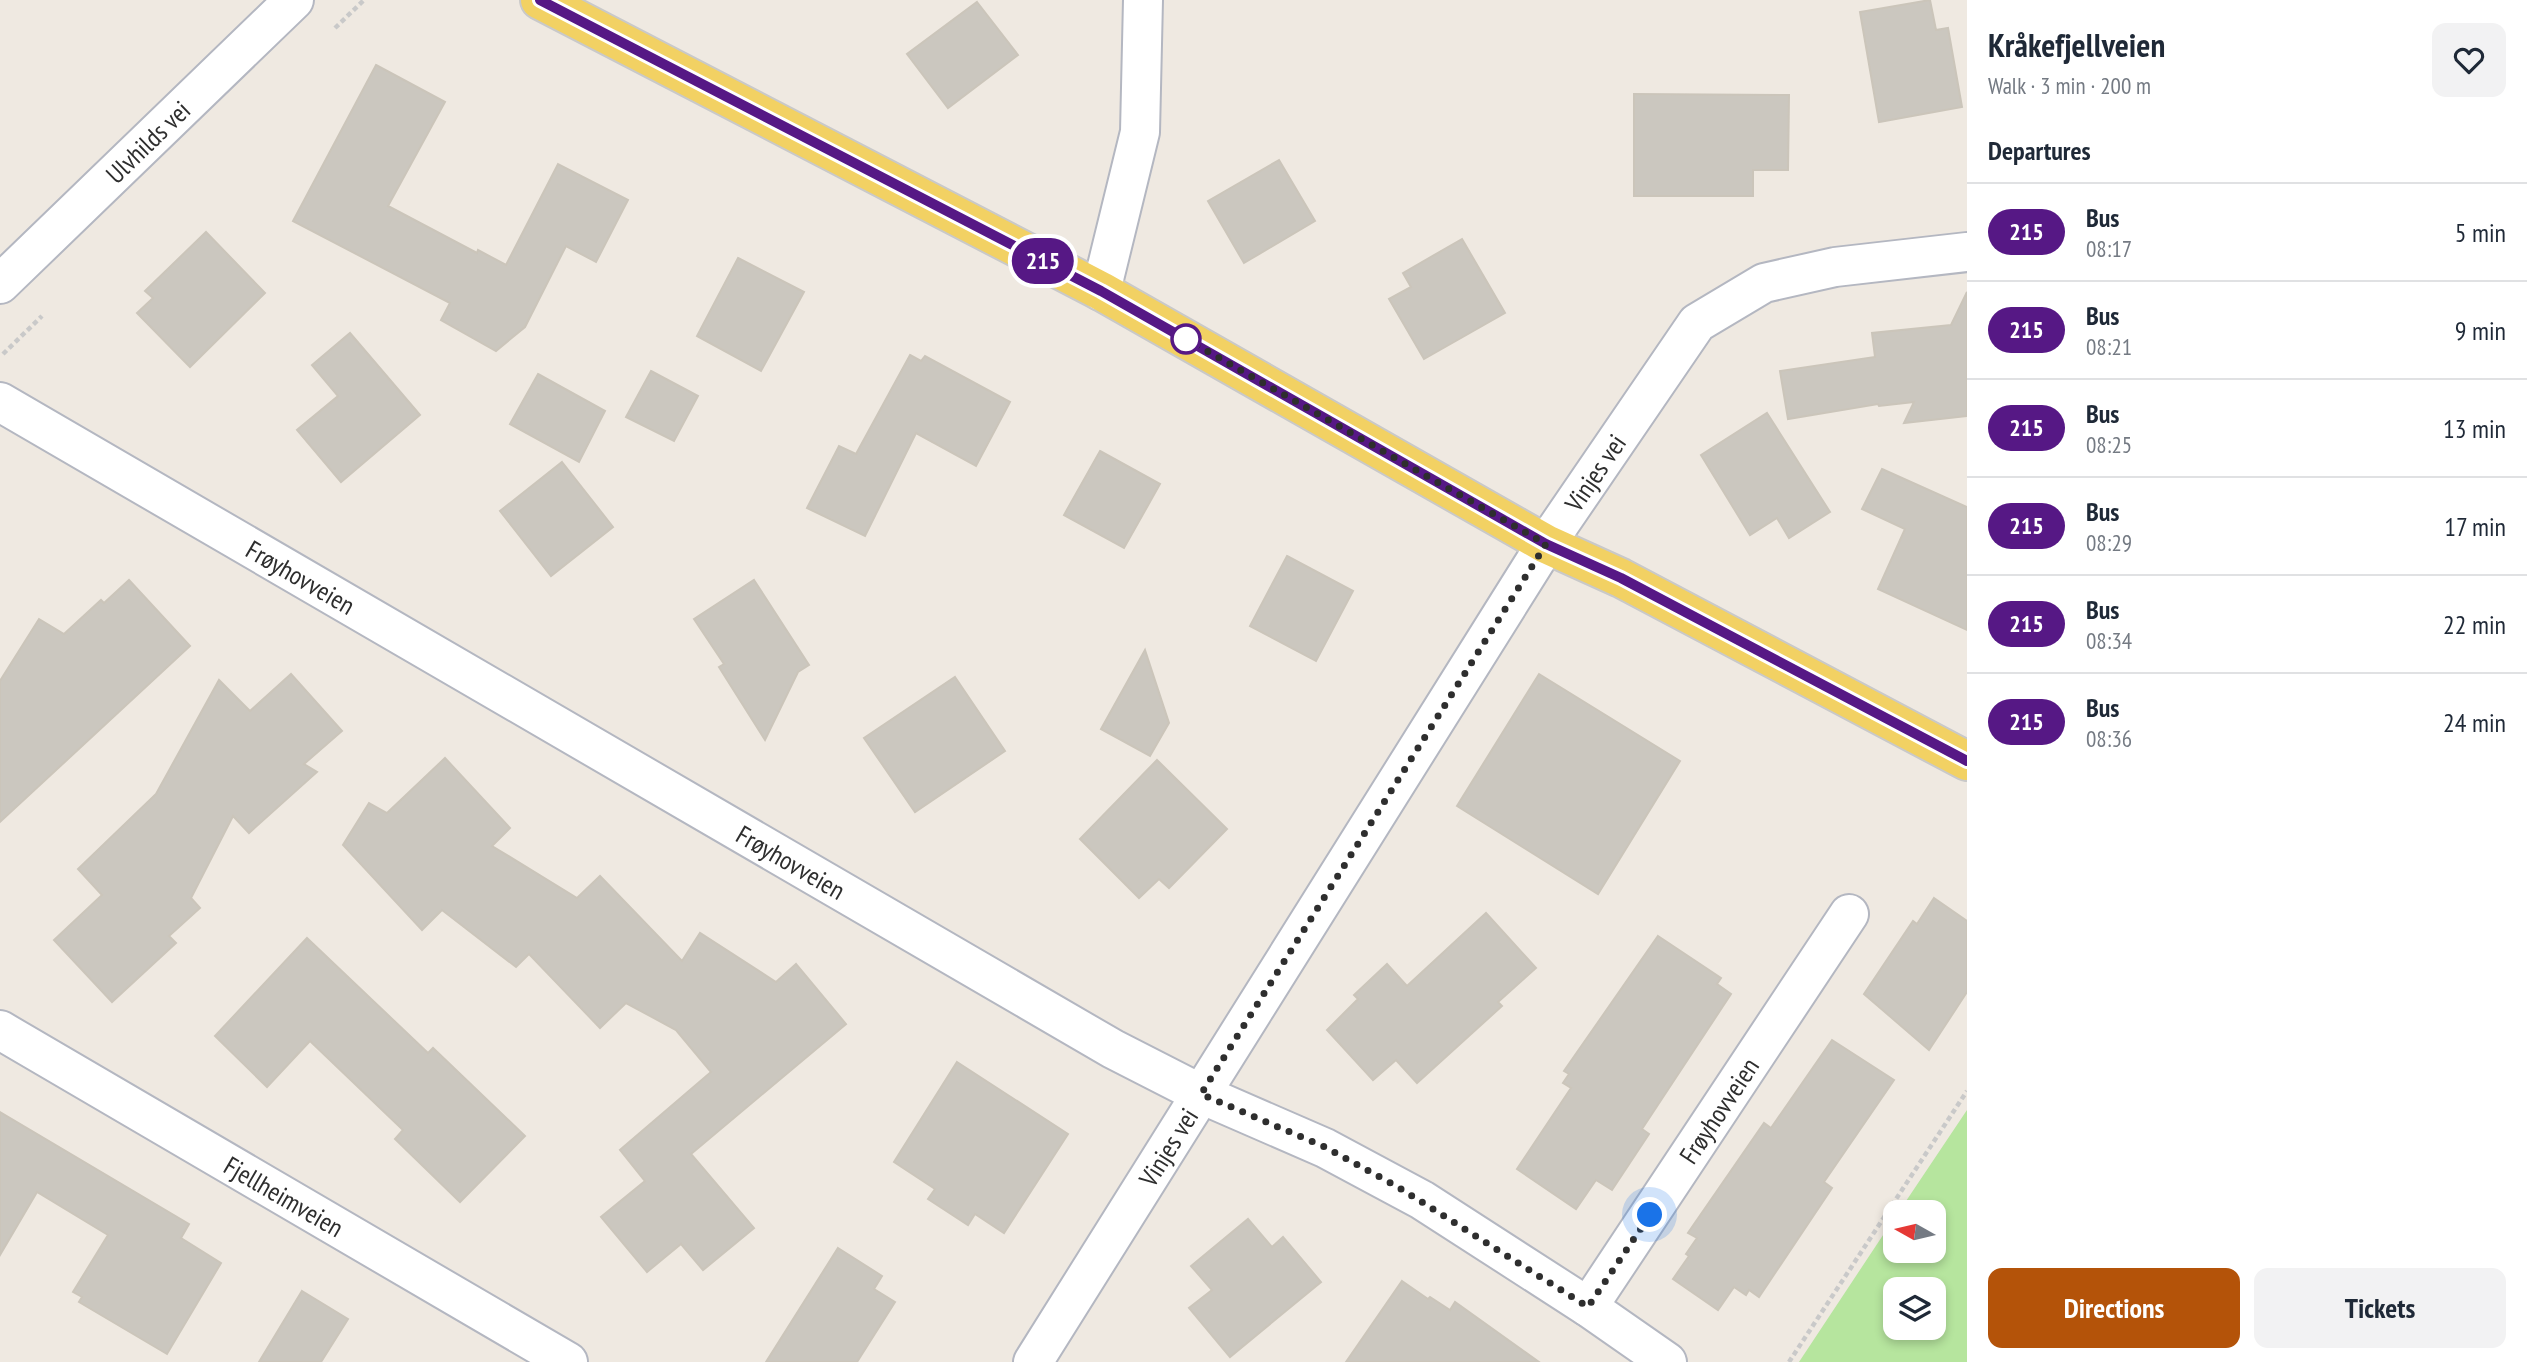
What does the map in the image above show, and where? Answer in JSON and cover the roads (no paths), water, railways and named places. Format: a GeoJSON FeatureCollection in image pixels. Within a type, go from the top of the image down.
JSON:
{"type":"FeatureCollection","features":[{"type":"Feature","properties":{"kind":"main road"},"geometry":{"type":"LineString","coordinates":[[540,0],[1101,291],[1546,544],[1621,578],[1967,761]]}},
{"type":"Feature","properties":{"kind":"street","name":"Ulvhilds vei"},"geometry":{"type":"LineString","coordinates":[[0,284],[294,0]]}},
{"type":"Feature","properties":{"kind":"street"},"geometry":{"type":"LineString","coordinates":[[1101,291],[1140,132],[1143,0]]}},
{"type":"Feature","properties":{"kind":"street","name":"Vinjes vei"},"geometry":{"type":"LineString","coordinates":[[1033,1362],[1546,544],[1697,323],[1764,283],[1835,267],[1967,252]]}},
{"type":"Feature","properties":{"kind":"street","name":"Frøyhovveien"},"geometry":{"type":"LineString","coordinates":[[0,402],[1113,1049],[1201,1094],[1325,1147],[1398,1187],[1588,1307],[1667,1362]]}},
{"type":"Feature","properties":{"kind":"street","name":"Frøyhovveien"},"geometry":{"type":"LineString","coordinates":[[1588,1307],[1849,914]]}},
{"type":"Feature","properties":{"kind":"street","name":"Fjellheimveien"},"geometry":{"type":"LineString","coordinates":[[0,1030],[568,1362]]}}]}
